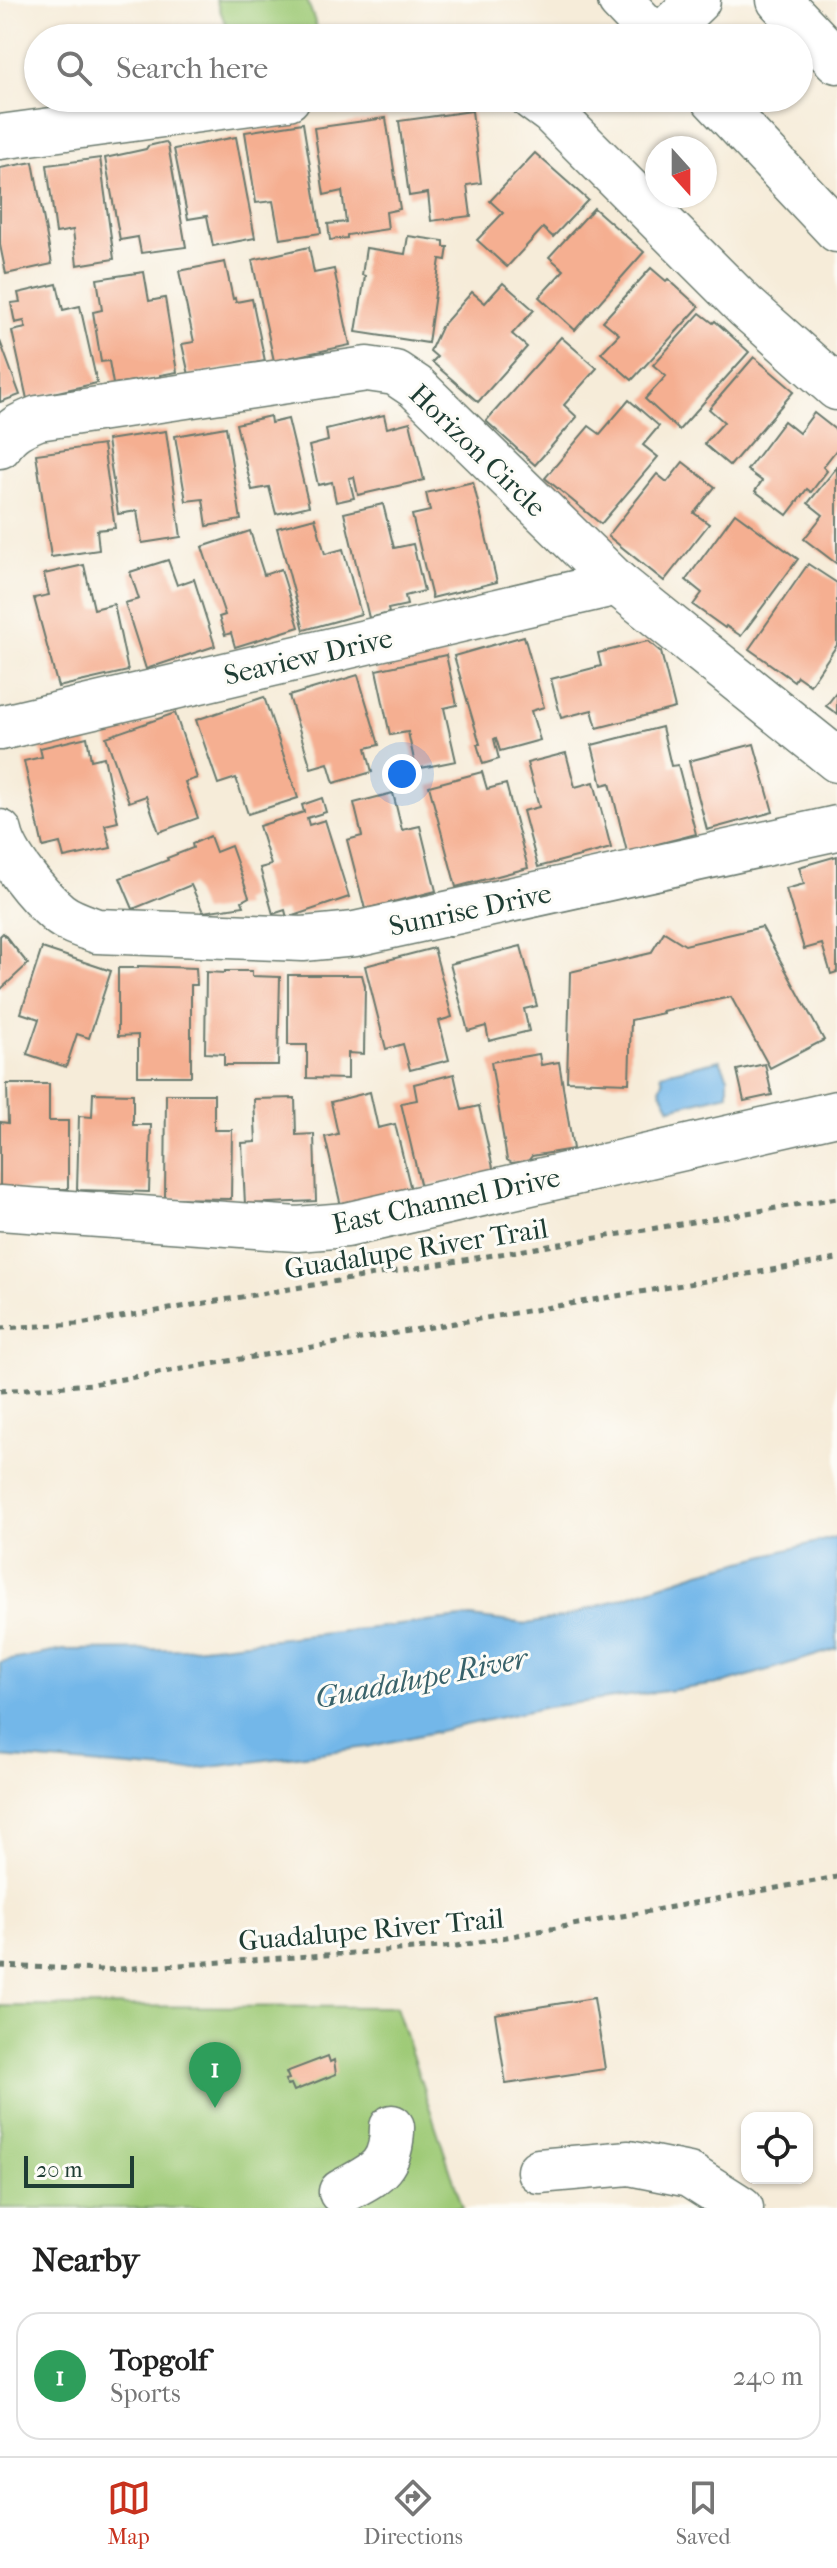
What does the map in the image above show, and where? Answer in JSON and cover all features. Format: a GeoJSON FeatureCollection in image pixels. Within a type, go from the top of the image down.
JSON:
{"type":"FeatureCollection","features":[{"type":"Feature","properties":{"kind":"street"},"geometry":{"type":"LineString","coordinates":[[620,0],[644,24]]}},
{"type":"Feature","properties":{"kind":"street"},"geometry":{"type":"LineString","coordinates":[[673,24],[698,0]]}},
{"type":"Feature","properties":{"kind":"street"},"geometry":{"type":"LineString","coordinates":[[779,0],[802,24]]}},
{"type":"Feature","properties":{"kind":"street"},"geometry":{"type":"LineString","coordinates":[[813,36],[837,61]]}},
{"type":"Feature","properties":{"kind":"street"},"geometry":{"type":"LineString","coordinates":[[0,137],[185,112]]}},
{"type":"Feature","properties":{"kind":"street"},"geometry":{"type":"LineString","coordinates":[[551,112],[746,307],[837,388]]}},
{"type":"Feature","properties":{"kind":"street"},"geometry":{"type":"LineString","coordinates":[[726,112],[837,230]]}},
{"type":"Feature","properties":{"kind":"street","name":"Horizon Circle"},"geometry":{"type":"LineString","coordinates":[[0,446],[4,438],[20,425],[38,418],[367,369],[395,373],[416,387],[617,583],[837,760]]}},
{"type":"Feature","properties":{"kind":"street","name":"Seaview Drive"},"geometry":{"type":"LineString","coordinates":[[0,728],[617,583]]}},
{"type":"Feature","properties":{"kind":"street","name":"Sunrise Drive"},"geometry":{"type":"LineString","coordinates":[[0,832],[12,862],[58,913],[75,924],[97,931],[303,939],[330,938],[837,828]]}},
{"type":"Feature","properties":{"kind":"street","name":"East Channel Drive"},"geometry":{"type":"LineString","coordinates":[[0,1208],[297,1229],[346,1225],[837,1113]]}},
{"type":"Feature","properties":{"kind":"street"},"geometry":{"type":"LineString","coordinates":[[341,2192],[383,2165],[392,2147],[392,2127]]}},
{"type":"Feature","properties":{"kind":"street"},"geometry":{"type":"LineString","coordinates":[[539,2171],[629,2163],[689,2175],[741,2208]]}},
{"type":"Feature","properties":{"kind":"path","name":"Guadalupe River Trail"},"geometry":{"type":"LineString","coordinates":[[0,1328],[79,1324],[837,1198]]}},
{"type":"Feature","properties":{"kind":"path"},"geometry":{"type":"LineString","coordinates":[[0,1391],[92,1384],[837,1259]]}},
{"type":"Feature","properties":{"kind":"path","name":"Guadalupe River Trail"},"geometry":{"type":"LineString","coordinates":[[0,1966],[105,1970],[457,1946],[837,1877]]}},
{"type":"Feature","properties":{"kind":"green space"},"geometry":{"type":"Polygon","coordinates":[[[216,0],[307,0],[316,24],[225,24],[216,0]]]}},
{"type":"Feature","properties":{"kind":"green space"},"geometry":{"type":"Polygon","coordinates":[[[0,2006],[396,2007],[463,2208],[0,2208],[0,2006]]]}},
{"type":"Feature","properties":{"kind":"water"},"geometry":{"type":"Polygon","coordinates":[[[720,1060],[728,1077],[728,1094],[670,1108],[660,1089],[663,1081],[661,1074],[720,1060]]]}},
{"type":"Feature","properties":{"kind":"water","name":"Guadalupe River"},"geometry":{"type":"Polygon","coordinates":[[[837,1537],[837,1649],[725,1683],[547,1707],[367,1747],[180,1771],[0,1757],[0,1662],[63,1650],[184,1649],[471,1617],[527,1624],[565,1617],[700,1572],[837,1537]]]}},
{"type":"Feature","properties":{"kind":"building"},"geometry":{"type":"Polygon","coordinates":[[[472,112],[481,183],[467,185],[471,216],[431,221],[428,193],[409,196],[399,121],[472,112]]]}},
{"type":"Feature","properties":{"kind":"building"},"geometry":{"type":"Polygon","coordinates":[[[386,118],[400,209],[386,212],[388,229],[330,240],[328,224],[346,222],[342,191],[324,195],[314,128],[386,118]]]}},
{"type":"Feature","properties":{"kind":"building"},"geometry":{"type":"Polygon","coordinates":[[[303,123],[321,233],[280,239],[273,201],[256,203],[245,132],[303,123]]]}},
{"type":"Feature","properties":{"kind":"building"},"geometry":{"type":"Polygon","coordinates":[[[236,137],[255,238],[213,246],[207,216],[188,219],[174,149],[236,137]]]}},
{"type":"Feature","properties":{"kind":"building"},"geometry":{"type":"Polygon","coordinates":[[[165,142],[186,247],[141,253],[138,237],[120,240],[105,158],[165,142]]]}},
{"type":"Feature","properties":{"kind":"building"},"geometry":{"type":"Polygon","coordinates":[[[535,153],[588,200],[553,237],[543,228],[507,267],[477,240],[503,213],[490,201],[535,153]]]}},
{"type":"Feature","properties":{"kind":"building"},"geometry":{"type":"Polygon","coordinates":[[[100,158],[114,259],[77,265],[73,230],[56,233],[47,165],[100,158]]]}},
{"type":"Feature","properties":{"kind":"building"},"geometry":{"type":"Polygon","coordinates":[[[33,162],[52,264],[6,274],[0,245],[0,168],[33,162]]]}},
{"type":"Feature","properties":{"kind":"building"},"geometry":{"type":"Polygon","coordinates":[[[594,208],[644,252],[575,330],[539,297],[564,270],[549,257],[594,208]]]}},
{"type":"Feature","properties":{"kind":"building"},"geometry":{"type":"Polygon","coordinates":[[[408,236],[444,241],[444,247],[448,247],[446,260],[440,259],[428,343],[356,332],[366,248],[405,254],[408,236]]]}},
{"type":"Feature","properties":{"kind":"building"},"geometry":{"type":"Polygon","coordinates":[[[309,247],[314,273],[334,269],[350,345],[274,361],[252,260],[309,247]]]}},
{"type":"Feature","properties":{"kind":"building"},"geometry":{"type":"Polygon","coordinates":[[[225,262],[233,299],[236,302],[252,299],[265,361],[189,375],[182,344],[194,342],[179,271],[225,262]]]}},
{"type":"Feature","properties":{"kind":"building"},"geometry":{"type":"Polygon","coordinates":[[[651,268],[699,307],[632,380],[601,353],[619,334],[603,321],[651,268]]]}},
{"type":"Feature","properties":{"kind":"building"},"geometry":{"type":"Polygon","coordinates":[[[144,272],[149,301],[165,298],[177,372],[113,384],[109,361],[101,362],[93,312],[102,310],[97,279],[144,272]]]}},
{"type":"Feature","properties":{"kind":"building"},"geometry":{"type":"Polygon","coordinates":[[[503,283],[534,310],[512,334],[527,347],[478,402],[432,362],[437,357],[430,351],[441,327],[472,292],[485,303],[503,283]]]}},
{"type":"Feature","properties":{"kind":"building"},"geometry":{"type":"Polygon","coordinates":[[[57,284],[63,310],[80,306],[97,383],[27,399],[12,331],[26,328],[24,321],[15,323],[11,303],[20,302],[18,293],[57,284]]]}},
{"type":"Feature","properties":{"kind":"building"},"geometry":{"type":"Polygon","coordinates":[[[700,313],[713,323],[715,321],[749,352],[679,430],[645,399],[666,376],[653,365],[700,313]]]}},
{"type":"Feature","properties":{"kind":"building"},"geometry":{"type":"Polygon","coordinates":[[[561,337],[597,368],[564,405],[577,417],[535,465],[486,421],[561,337]]]}},
{"type":"Feature","properties":{"kind":"building"},"geometry":{"type":"Polygon","coordinates":[[[0,341],[20,395],[0,402],[0,341]]]}},
{"type":"Feature","properties":{"kind":"building"},"geometry":{"type":"Polygon","coordinates":[[[754,357],[794,391],[730,466],[704,444],[724,422],[709,409],[754,357]]]}},
{"type":"Feature","properties":{"kind":"building"},"geometry":{"type":"Polygon","coordinates":[[[629,400],[659,426],[643,445],[658,457],[601,524],[545,478],[589,426],[600,434],[629,400]]]}},
{"type":"Feature","properties":{"kind":"building"},"geometry":{"type":"Polygon","coordinates":[[[814,413],[837,431],[837,449],[823,467],[827,471],[811,492],[807,489],[787,515],[755,491],[762,481],[747,470],[784,421],[799,433],[814,413]]]}},
{"type":"Feature","properties":{"kind":"building"},"geometry":{"type":"Polygon","coordinates":[[[384,415],[387,428],[410,422],[424,480],[358,495],[354,477],[349,478],[354,498],[336,502],[332,482],[318,485],[309,446],[328,441],[326,429],[384,415]]]}},
{"type":"Feature","properties":{"kind":"building"},"geometry":{"type":"Polygon","coordinates":[[[270,416],[271,423],[288,419],[309,506],[276,514],[269,487],[252,490],[236,424],[270,416]]]}},
{"type":"Feature","properties":{"kind":"building"},"geometry":{"type":"Polygon","coordinates":[[[226,427],[241,520],[207,526],[203,499],[186,501],[175,436],[226,427]]]}},
{"type":"Feature","properties":{"kind":"building"},"geometry":{"type":"Polygon","coordinates":[[[166,431],[181,537],[142,543],[137,511],[118,514],[107,440],[166,431]]]}},
{"type":"Feature","properties":{"kind":"building"},"geometry":{"type":"Polygon","coordinates":[[[103,445],[115,528],[97,530],[99,550],[51,557],[36,454],[103,445]]]}},
{"type":"Feature","properties":{"kind":"building"},"geometry":{"type":"Polygon","coordinates":[[[683,462],[715,487],[694,513],[709,524],[664,581],[608,536],[657,474],[667,482],[683,462]]]}},
{"type":"Feature","properties":{"kind":"building"},"geometry":{"type":"Polygon","coordinates":[[[837,467],[837,564],[804,539],[823,515],[808,503],[837,467]]]}},
{"type":"Feature","properties":{"kind":"building"},"geometry":{"type":"Polygon","coordinates":[[[473,482],[497,582],[432,598],[412,515],[430,511],[426,493],[473,482]]]}},
{"type":"Feature","properties":{"kind":"building"},"geometry":{"type":"Polygon","coordinates":[[[383,504],[394,548],[413,544],[424,591],[405,596],[407,605],[369,618],[344,513],[383,504]]]}},
{"type":"Feature","properties":{"kind":"building"},"geometry":{"type":"Polygon","coordinates":[[[735,513],[798,559],[741,636],[693,605],[702,593],[686,580],[735,513]]]}},
{"type":"Feature","properties":{"kind":"building"},"geometry":{"type":"Polygon","coordinates":[[[315,518],[325,554],[343,549],[361,614],[304,630],[277,528],[315,518]]]}},
{"type":"Feature","properties":{"kind":"building"},"geometry":{"type":"Polygon","coordinates":[[[250,531],[264,575],[281,569],[299,627],[235,647],[231,633],[225,635],[219,617],[225,615],[202,547],[250,531]]]}},
{"type":"Feature","properties":{"kind":"building"},"geometry":{"type":"Polygon","coordinates":[[[168,560],[177,585],[194,579],[215,646],[146,669],[125,603],[139,599],[130,572],[168,560]]]}},
{"type":"Feature","properties":{"kind":"building"},"geometry":{"type":"Polygon","coordinates":[[[808,564],[837,583],[837,645],[810,685],[797,676],[794,681],[749,649],[808,564]]]}},
{"type":"Feature","properties":{"kind":"building"},"geometry":{"type":"Polygon","coordinates":[[[84,565],[94,609],[114,604],[128,671],[58,687],[34,598],[49,595],[44,574],[84,565]]]}},
{"type":"Feature","properties":{"kind":"building"},"geometry":{"type":"Polygon","coordinates":[[[524,636],[544,707],[531,711],[540,740],[500,751],[496,738],[499,759],[483,764],[454,656],[524,636]]]}},
{"type":"Feature","properties":{"kind":"building"},"geometry":{"type":"Polygon","coordinates":[[[648,641],[661,652],[675,708],[597,728],[592,710],[561,718],[551,679],[601,666],[598,653],[648,641]]]}},
{"type":"Feature","properties":{"kind":"building"},"geometry":{"type":"Polygon","coordinates":[[[446,655],[457,705],[444,708],[456,761],[416,769],[408,732],[390,735],[376,670],[446,655]]]}},
{"type":"Feature","properties":{"kind":"building"},"geometry":{"type":"Polygon","coordinates":[[[358,675],[379,745],[366,748],[372,772],[334,783],[328,763],[311,768],[289,696],[358,675]]]}},
{"type":"Feature","properties":{"kind":"building"},"geometry":{"type":"Polygon","coordinates":[[[837,692],[837,714],[826,706],[837,692]]]}},
{"type":"Feature","properties":{"kind":"building"},"geometry":{"type":"Polygon","coordinates":[[[264,697],[298,798],[248,814],[236,778],[218,784],[196,720],[264,697]]]}},
{"type":"Feature","properties":{"kind":"building"},"geometry":{"type":"Polygon","coordinates":[[[175,713],[197,778],[185,782],[198,818],[159,832],[146,796],[129,802],[106,737],[175,713]]]}},
{"type":"Feature","properties":{"kind":"building"},"geometry":{"type":"Polygon","coordinates":[[[662,727],[671,766],[678,765],[696,834],[627,852],[610,783],[602,785],[592,745],[662,727]]]}},
{"type":"Feature","properties":{"kind":"building"},"geometry":{"type":"Polygon","coordinates":[[[87,737],[91,760],[104,757],[118,822],[105,825],[111,848],[64,858],[60,843],[43,847],[24,761],[42,757],[40,748],[87,737]]]}},
{"type":"Feature","properties":{"kind":"building"},"geometry":{"type":"Polygon","coordinates":[[[754,744],[773,812],[707,830],[689,761],[754,744]]]}},
{"type":"Feature","properties":{"kind":"building"},"geometry":{"type":"Polygon","coordinates":[[[566,753],[575,787],[594,782],[611,848],[538,867],[523,811],[539,807],[527,763],[566,753]]]}},
{"type":"Feature","properties":{"kind":"building"},"geometry":{"type":"Polygon","coordinates":[[[482,772],[487,789],[506,784],[528,868],[456,887],[429,786],[482,772]]]}},
{"type":"Feature","properties":{"kind":"building"},"geometry":{"type":"Polygon","coordinates":[[[393,793],[402,830],[420,826],[436,891],[365,909],[347,840],[362,836],[354,803],[393,793]]]}},
{"type":"Feature","properties":{"kind":"building"},"geometry":{"type":"Polygon","coordinates":[[[322,798],[326,812],[307,818],[309,825],[325,820],[349,897],[287,918],[285,910],[273,914],[260,868],[271,865],[259,826],[304,812],[302,805],[322,798]]]}},
{"type":"Feature","properties":{"kind":"building"},"geometry":{"type":"Polygon","coordinates":[[[210,836],[216,852],[231,846],[249,897],[242,901],[244,906],[203,912],[191,885],[133,909],[120,878],[168,860],[210,836]]]}},
{"type":"Feature","properties":{"kind":"building"},"geometry":{"type":"Polygon","coordinates":[[[837,856],[837,972],[831,974],[822,944],[804,949],[786,889],[804,884],[799,867],[837,856]]]}},
{"type":"Feature","properties":{"kind":"building"},"geometry":{"type":"Polygon","coordinates":[[[762,927],[824,1040],[770,1068],[731,997],[631,1020],[629,1083],[567,1081],[570,972],[651,953],[664,932],[685,945],[762,927]]]}},
{"type":"Feature","properties":{"kind":"building"},"geometry":{"type":"Polygon","coordinates":[[[3,933],[28,964],[0,990],[0,936],[3,933]]]}},
{"type":"Feature","properties":{"kind":"building"},"geometry":{"type":"Polygon","coordinates":[[[521,946],[537,1006],[524,1009],[529,1031],[489,1041],[486,1026],[468,1031],[450,964],[521,946]]]}},
{"type":"Feature","properties":{"kind":"building"},"geometry":{"type":"Polygon","coordinates":[[[42,948],[111,971],[89,1038],[77,1034],[66,1067],[27,1054],[39,1019],[21,1013],[42,948]]]}},
{"type":"Feature","properties":{"kind":"building"},"geometry":{"type":"Polygon","coordinates":[[[434,948],[452,1017],[439,1021],[449,1060],[410,1070],[403,1044],[386,1049],[365,966],[434,948]]]}},
{"type":"Feature","properties":{"kind":"building"},"geometry":{"type":"Polygon","coordinates":[[[118,968],[196,968],[197,985],[191,985],[191,1076],[138,1076],[138,1035],[118,1036],[118,968]]]}},
{"type":"Feature","properties":{"kind":"building"},"geometry":{"type":"Polygon","coordinates":[[[252,971],[252,976],[280,977],[278,1065],[224,1065],[224,1054],[205,1053],[206,972],[252,971]]]}},
{"type":"Feature","properties":{"kind":"building"},"geometry":{"type":"Polygon","coordinates":[[[288,975],[362,975],[365,986],[364,1054],[348,1053],[348,1079],[307,1078],[307,1045],[288,1045],[288,975]]]}},
{"type":"Feature","properties":{"kind":"building"},"geometry":{"type":"Polygon","coordinates":[[[539,1054],[541,1065],[559,1062],[573,1149],[512,1163],[507,1160],[491,1062],[539,1054]]]}},
{"type":"Feature","properties":{"kind":"building"},"geometry":{"type":"Polygon","coordinates":[[[765,1064],[772,1095],[744,1101],[737,1070],[765,1064]]]}},
{"type":"Feature","properties":{"kind":"building"},"geometry":{"type":"Polygon","coordinates":[[[454,1074],[462,1110],[479,1106],[494,1172],[421,1188],[401,1103],[417,1100],[414,1084],[454,1074]]]}},
{"type":"Feature","properties":{"kind":"building"},"geometry":{"type":"Polygon","coordinates":[[[7,1084],[49,1084],[49,1121],[68,1121],[68,1189],[0,1189],[0,1122],[8,1123],[7,1084]]]}},
{"type":"Feature","properties":{"kind":"building"},"geometry":{"type":"Polygon","coordinates":[[[370,1092],[378,1128],[395,1124],[411,1190],[341,1206],[325,1137],[338,1134],[331,1102],[370,1092]]]}},
{"type":"Feature","properties":{"kind":"building"},"geometry":{"type":"Polygon","coordinates":[[[93,1093],[133,1094],[133,1125],[151,1125],[149,1192],[77,1190],[79,1116],[92,1117],[93,1093]]]}},
{"type":"Feature","properties":{"kind":"building"},"geometry":{"type":"Polygon","coordinates":[[[166,1094],[214,1094],[214,1130],[232,1130],[231,1199],[165,1198],[166,1094]]]}},
{"type":"Feature","properties":{"kind":"building"},"geometry":{"type":"Polygon","coordinates":[[[295,1098],[296,1135],[314,1134],[316,1201],[245,1204],[242,1143],[256,1142],[254,1099],[295,1098]]]}},
{"type":"Feature","properties":{"kind":"building"},"geometry":{"type":"Polygon","coordinates":[[[594,1998],[605,2069],[506,2084],[495,2014],[594,1998]]]}},
{"type":"Feature","properties":{"kind":"building"},"geometry":{"type":"Polygon","coordinates":[[[328,2056],[330,2062],[334,2060],[336,2074],[294,2091],[291,2084],[287,2085],[285,2080],[289,2079],[286,2072],[328,2056]]]}},
{"type":"Feature","properties":{"kind":"place","name":"Topgolf"},"geometry":{"type":"Point","coordinates":[215,2108]}}]}
